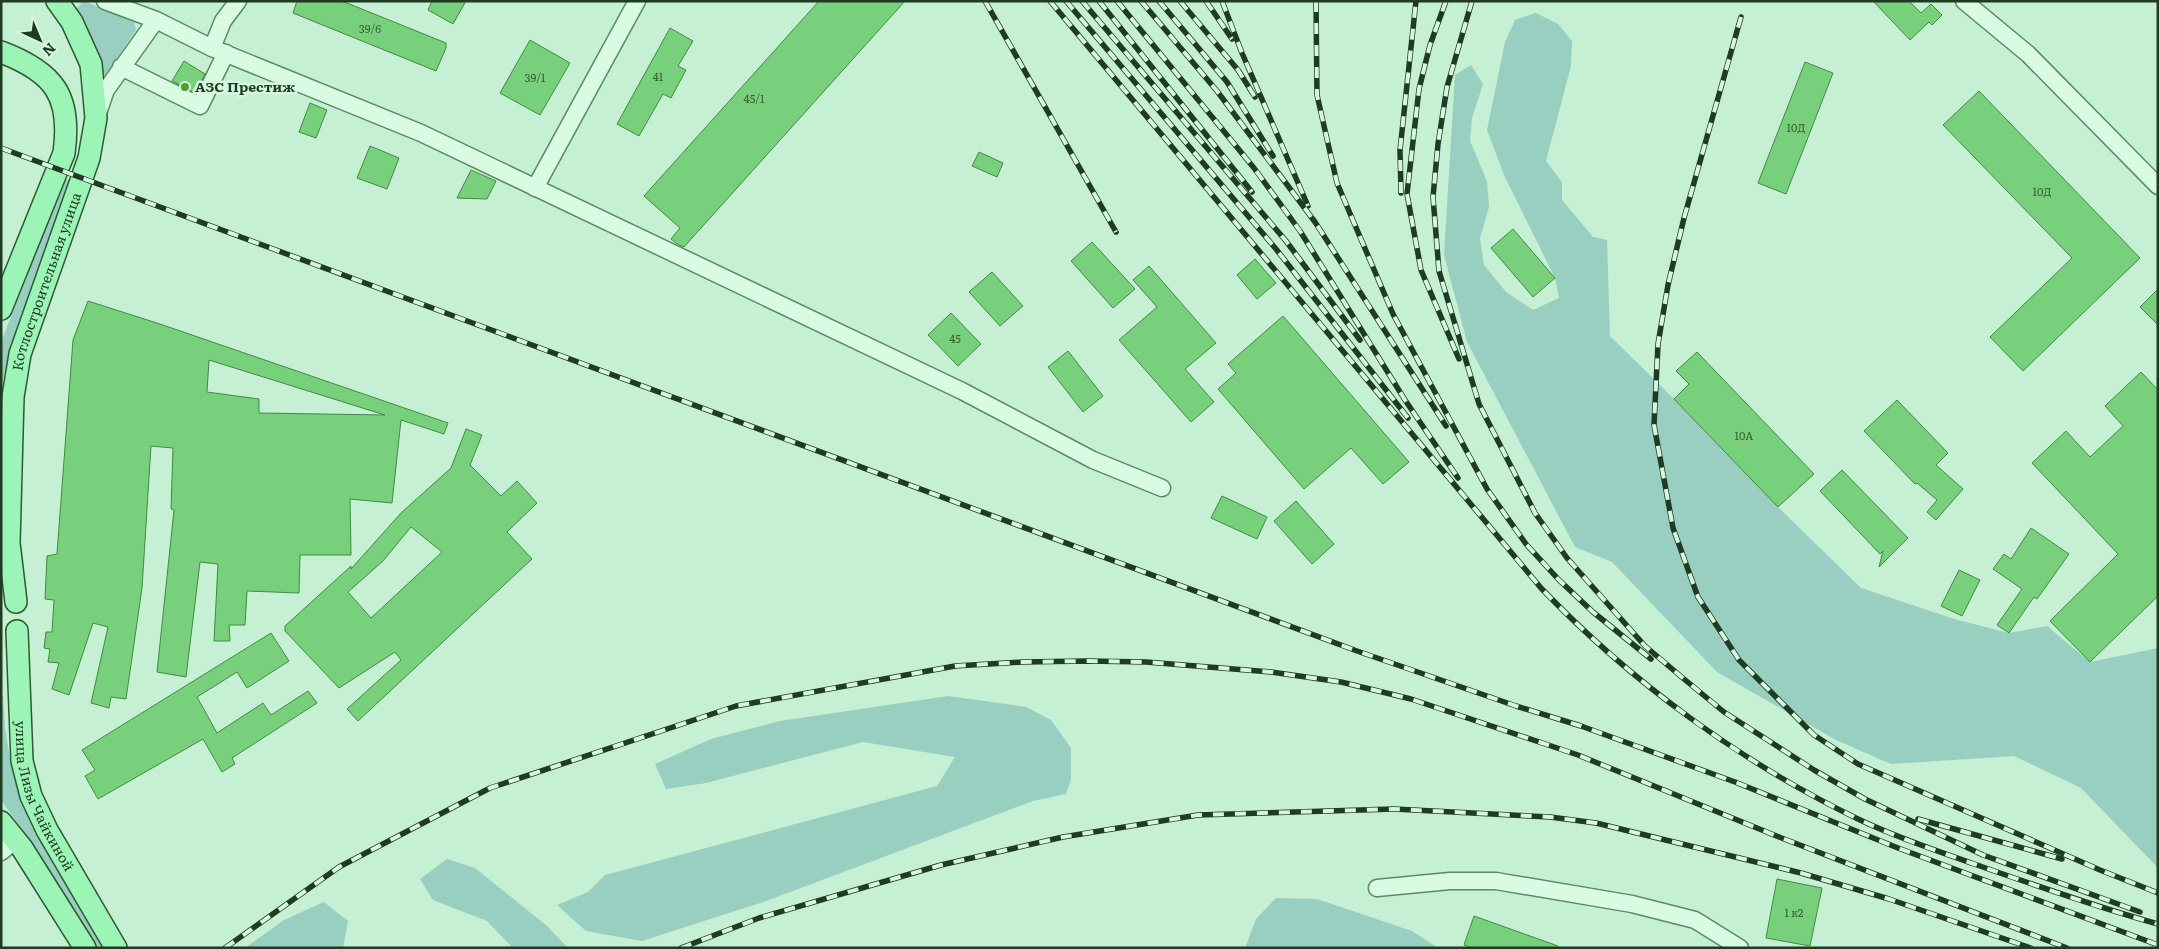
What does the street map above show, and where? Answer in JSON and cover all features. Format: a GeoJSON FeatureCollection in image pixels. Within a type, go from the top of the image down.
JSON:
{"type":"FeatureCollection","features":[{"type":"Feature","properties":{"kind":"main road","name":"Котлостроительная улица"},"geometry":{"type":"LineString","coordinates":[[16,602],[9,543],[13,397],[17,371],[20,354],[28,330],[89,158],[96,118],[92,64],[72,22],[57,1]]}},
{"type":"Feature","properties":{"kind":"main road","name":"Котлостроительная улица"},"geometry":{"type":"LineString","coordinates":[[1,52],[34,68],[53,84],[63,104],[67,128],[64,153],[3,300]]}},
{"type":"Feature","properties":{"kind":"main road"},"geometry":{"type":"LineString","coordinates":[[1,562],[7,571],[16,602]]}},
{"type":"Feature","properties":{"kind":"main road","name":"улица Лизы Чайкиной"},"geometry":{"type":"LineString","coordinates":[[16,602],[22,761],[32,796],[47,830],[116,948]]}},
{"type":"Feature","properties":{"kind":"main road"},"geometry":{"type":"LineString","coordinates":[[1,674],[9,660],[17,631]]}},
{"type":"Feature","properties":{"kind":"main road"},"geometry":{"type":"LineString","coordinates":[[1,822],[9,846],[85,948]]}},
{"type":"Feature","properties":{"kind":"street"},"geometry":{"type":"LineString","coordinates":[[105,1],[156,20],[219,51],[421,134],[962,392],[1093,460],[1162,488]]}},
{"type":"Feature","properties":{"kind":"street"},"geometry":{"type":"LineString","coordinates":[[121,67],[200,106],[219,51],[224,21],[238,1]]}},
{"type":"Feature","properties":{"kind":"street"},"geometry":{"type":"LineString","coordinates":[[535,188],[638,1]]}},
{"type":"Feature","properties":{"kind":"street"},"geometry":{"type":"LineString","coordinates":[[1964,1],[2028,54],[2158,186]]}},
{"type":"Feature","properties":{"kind":"street"},"geometry":{"type":"LineString","coordinates":[[96,118],[106,90],[156,20]]}},
{"type":"Feature","properties":{"kind":"street"},"geometry":{"type":"LineString","coordinates":[[1377,888],[1450,881],[1496,881],[1632,904],[1695,920],[1740,948]]}},
{"type":"Feature","properties":{"kind":"shaded area"},"geometry":{"type":"Polygon","coordinates":[[[84,1],[134,22],[136,30],[103,79],[90,35],[76,9],[84,1]]]}},
{"type":"Feature","properties":{"kind":"shaded area"},"geometry":{"type":"Polygon","coordinates":[[[1536,13],[1558,24],[1572,41],[1571,66],[1546,161],[1562,182],[1562,200],[1593,237],[1607,240],[1610,336],[1674,399],[1778,507],[1861,588],[1954,619],[2009,633],[2047,626],[2090,662],[2158,648],[2158,868],[2081,788],[2014,756],[1891,764],[1836,740],[1717,672],[1612,562],[1575,547],[1467,342],[1444,255],[1455,75],[1471,65],[1483,84],[1472,118],[1470,141],[1487,181],[1489,207],[1480,238],[1484,265],[1506,292],[1533,310],[1559,298],[1555,278],[1504,175],[1487,130],[1505,42],[1515,20],[1536,13]]]}},
{"type":"Feature","properties":{"kind":"shaded area"},"geometry":{"type":"Polygon","coordinates":[[[65,179],[71,181],[10,351],[1,388],[1,342],[65,179]]]}},
{"type":"Feature","properties":{"kind":"shaded area"},"geometry":{"type":"Polygon","coordinates":[[[3,696],[10,759],[20,791],[107,948],[95,948],[27,836],[1,800],[1,698],[3,696]]]}},
{"type":"Feature","properties":{"kind":"shaded area"},"geometry":{"type":"Polygon","coordinates":[[[948,696],[1026,707],[1051,720],[1071,748],[1071,779],[1066,794],[1033,801],[766,901],[642,941],[586,931],[557,905],[588,892],[605,875],[937,786],[955,757],[863,742],[706,783],[666,789],[655,764],[711,739],[780,721],[948,696]]]}},
{"type":"Feature","properties":{"kind":"shaded area"},"geometry":{"type":"Polygon","coordinates":[[[447,859],[475,868],[547,926],[568,948],[513,948],[487,921],[433,900],[420,879],[447,859]]]}},
{"type":"Feature","properties":{"kind":"shaded area"},"geometry":{"type":"Polygon","coordinates":[[[1276,898],[1317,899],[1412,931],[1438,948],[1245,948],[1256,919],[1276,898]]]}},
{"type":"Feature","properties":{"kind":"shaded area"},"geometry":{"type":"Polygon","coordinates":[[[324,902],[348,921],[343,948],[245,948],[284,920],[324,902]]]}},
{"type":"Feature","properties":{"kind":"building"},"geometry":{"type":"Polygon","coordinates":[[[297,1],[342,1],[446,43],[446,48],[436,71],[293,13],[297,1]]]}},
{"type":"Feature","properties":{"kind":"building"},"geometry":{"type":"Polygon","coordinates":[[[432,1],[466,1],[453,24],[428,10],[432,1]]]}},
{"type":"Feature","properties":{"kind":"building"},"geometry":{"type":"Polygon","coordinates":[[[819,1],[905,1],[684,247],[677,244],[671,239],[680,228],[644,196],[819,1]]]}},
{"type":"Feature","properties":{"kind":"building"},"geometry":{"type":"Polygon","coordinates":[[[1873,1],[1909,1],[1921,13],[1931,4],[1942,15],[1932,25],[1929,22],[1910,40],[1873,1]]]}},
{"type":"Feature","properties":{"kind":"building"},"geometry":{"type":"Polygon","coordinates":[[[670,28],[693,41],[678,66],[686,70],[671,98],[663,94],[639,136],[617,124],[670,28]]]}},
{"type":"Feature","properties":{"kind":"building"},"geometry":{"type":"Polygon","coordinates":[[[530,40],[570,63],[540,115],[500,93],[530,40]]]}},
{"type":"Feature","properties":{"kind":"building"},"geometry":{"type":"Polygon","coordinates":[[[184,61],[205,74],[195,93],[172,81],[184,61]]]}},
{"type":"Feature","properties":{"kind":"building"},"geometry":{"type":"Polygon","coordinates":[[[1805,62],[1833,73],[1786,194],[1758,183],[1805,62]]]}},
{"type":"Feature","properties":{"kind":"building"},"geometry":{"type":"Polygon","coordinates":[[[1979,91],[2140,258],[2023,371],[1990,337],[2072,258],[1943,125],[1979,91]]]}},
{"type":"Feature","properties":{"kind":"building"},"geometry":{"type":"Polygon","coordinates":[[[310,103],[327,110],[316,138],[299,132],[310,103]]]}},
{"type":"Feature","properties":{"kind":"building"},"geometry":{"type":"Polygon","coordinates":[[[370,146],[399,158],[387,189],[357,178],[370,146]]]}},
{"type":"Feature","properties":{"kind":"building"},"geometry":{"type":"Polygon","coordinates":[[[979,152],[1003,163],[997,177],[972,166],[979,152]]]}},
{"type":"Feature","properties":{"kind":"building"},"geometry":{"type":"Polygon","coordinates":[[[471,170],[496,181],[487,199],[457,198],[471,170]]]}},
{"type":"Feature","properties":{"kind":"building"},"geometry":{"type":"Polygon","coordinates":[[[1513,229],[1555,278],[1533,297],[1491,248],[1513,229]]]}},
{"type":"Feature","properties":{"kind":"building"},"geometry":{"type":"Polygon","coordinates":[[[1092,242],[1135,289],[1113,308],[1071,261],[1092,242]]]}},
{"type":"Feature","properties":{"kind":"building"},"geometry":{"type":"Polygon","coordinates":[[[1255,259],[1276,283],[1257,299],[1237,275],[1255,259]]]}},
{"type":"Feature","properties":{"kind":"building"},"geometry":{"type":"Polygon","coordinates":[[[1149,266],[1216,343],[1185,369],[1214,402],[1191,422],[1119,340],[1157,307],[1133,280],[1149,266]]]}},
{"type":"Feature","properties":{"kind":"building"},"geometry":{"type":"Polygon","coordinates":[[[992,272],[1023,306],[1000,326],[969,292],[992,272]]]}},
{"type":"Feature","properties":{"kind":"building"},"geometry":{"type":"Polygon","coordinates":[[[2158,289],[2158,325],[2140,307],[2158,289]]]}},
{"type":"Feature","properties":{"kind":"building"},"geometry":{"type":"Polygon","coordinates":[[[88,301],[448,423],[444,434],[401,420],[392,503],[350,499],[351,555],[300,555],[299,593],[247,591],[245,625],[229,625],[230,641],[214,641],[218,564],[200,562],[186,677],[157,672],[174,510],[171,509],[173,448],[151,446],[142,588],[126,699],[111,697],[109,708],[91,703],[108,627],[93,623],[69,695],[52,689],[59,663],[48,662],[50,649],[44,648],[46,632],[52,632],[54,600],[45,599],[47,556],[57,554],[73,340],[88,301]],[[209,360],[207,392],[259,399],[259,413],[385,415],[209,360]]]}},
{"type":"Feature","properties":{"kind":"building"},"geometry":{"type":"Polygon","coordinates":[[[951,313],[981,344],[958,366],[928,335],[951,313]]]}},
{"type":"Feature","properties":{"kind":"building"},"geometry":{"type":"Polygon","coordinates":[[[1283,316],[1409,462],[1383,484],[1351,448],[1304,489],[1218,389],[1236,373],[1228,364],[1283,316]]]}},
{"type":"Feature","properties":{"kind":"building"},"geometry":{"type":"Polygon","coordinates":[[[1068,351],[1103,396],[1083,412],[1048,367],[1068,351]]]}},
{"type":"Feature","properties":{"kind":"building"},"geometry":{"type":"Polygon","coordinates":[[[1697,352],[1814,474],[1778,507],[1674,399],[1689,384],[1676,371],[1697,352]]]}},
{"type":"Feature","properties":{"kind":"building"},"geometry":{"type":"Polygon","coordinates":[[[2141,372],[2158,390],[2158,596],[2090,662],[2050,621],[2118,554],[2032,463],[2066,431],[2090,457],[2123,426],[2105,406],[2141,372]]]}},
{"type":"Feature","properties":{"kind":"building"},"geometry":{"type":"Polygon","coordinates":[[[1897,400],[1948,453],[1936,465],[1963,489],[1936,520],[1927,512],[1937,500],[1917,483],[1915,484],[1864,431],[1897,400]]]}},
{"type":"Feature","properties":{"kind":"building"},"geometry":{"type":"Polygon","coordinates":[[[466,429],[482,435],[470,465],[501,496],[517,481],[537,503],[507,532],[532,559],[358,721],[347,709],[401,660],[395,652],[339,688],[285,631],[285,626],[351,566],[351,569],[401,513],[451,468],[466,429]],[[411,527],[383,561],[348,592],[371,618],[442,552],[411,527]]]}},
{"type":"Feature","properties":{"kind":"building"},"geometry":{"type":"Polygon","coordinates":[[[1842,470],[1908,538],[1879,567],[1883,551],[1880,554],[1820,491],[1842,470]]]}},
{"type":"Feature","properties":{"kind":"building"},"geometry":{"type":"Polygon","coordinates":[[[1222,496],[1267,517],[1257,539],[1211,518],[1222,496]]]}},
{"type":"Feature","properties":{"kind":"building"},"geometry":{"type":"Polygon","coordinates":[[[1296,501],[1334,544],[1312,564],[1274,521],[1296,501]]]}},
{"type":"Feature","properties":{"kind":"building"},"geometry":{"type":"Polygon","coordinates":[[[2031,528],[2069,554],[2037,599],[2034,597],[2009,633],[1997,625],[2022,589],[1993,569],[2004,554],[2011,559],[2031,528]]]}},
{"type":"Feature","properties":{"kind":"building"},"geometry":{"type":"Polygon","coordinates":[[[1959,570],[1980,580],[1962,616],[1941,606],[1959,570]]]}},
{"type":"Feature","properties":{"kind":"building"},"geometry":{"type":"Polygon","coordinates":[[[271,633],[289,661],[247,688],[237,672],[197,697],[217,733],[263,703],[271,715],[308,691],[317,703],[232,758],[235,764],[222,772],[203,739],[98,799],[85,776],[95,770],[82,750],[271,633]]]}},
{"type":"Feature","properties":{"kind":"building"},"geometry":{"type":"Polygon","coordinates":[[[1777,879],[1822,888],[1810,946],[1766,938],[1777,879]]]}},
{"type":"Feature","properties":{"kind":"building"},"geometry":{"type":"Polygon","coordinates":[[[1474,916],[1558,946],[1557,948],[1473,948],[1464,945],[1474,916]]]}},
{"type":"Feature","properties":{"kind":"railway"},"geometry":{"type":"LineString","coordinates":[[985,1],[1116,232]]}},
{"type":"Feature","properties":{"kind":"railway"},"geometry":{"type":"LineString","coordinates":[[1050,1],[1541,588],[1612,656],[1689,717],[1730,746],[1814,797],[1872,826],[2020,880],[2158,924]]}},
{"type":"Feature","properties":{"kind":"railway"},"geometry":{"type":"LineString","coordinates":[[1066,1],[1276,249],[1408,418]]}},
{"type":"Feature","properties":{"kind":"railway"},"geometry":{"type":"LineString","coordinates":[[1082,1],[1286,241],[1360,340]]}},
{"type":"Feature","properties":{"kind":"railway"},"geometry":{"type":"LineString","coordinates":[[1099,1],[1252,192]]}},
{"type":"Feature","properties":{"kind":"railway"},"geometry":{"type":"LineString","coordinates":[[1117,1],[1254,168],[1300,231],[1405,400],[1458,478]]}},
{"type":"Feature","properties":{"kind":"railway"},"geometry":{"type":"LineString","coordinates":[[1141,1],[1217,91],[1315,222],[1446,426]]}},
{"type":"Feature","properties":{"kind":"railway"},"geometry":{"type":"LineString","coordinates":[[1159,1],[1227,82],[1273,156]]}},
{"type":"Feature","properties":{"kind":"railway"},"geometry":{"type":"LineString","coordinates":[[1180,1],[1238,70],[1255,97]]}},
{"type":"Feature","properties":{"kind":"railway"},"geometry":{"type":"LineString","coordinates":[[1206,1],[1232,39]]}},
{"type":"Feature","properties":{"kind":"railway"},"geometry":{"type":"LineString","coordinates":[[1222,1],[1242,53],[1308,206]]}},
{"type":"Feature","properties":{"kind":"railway"},"geometry":{"type":"LineString","coordinates":[[1316,1],[1317,95],[1337,183],[1393,314],[1487,489],[1526,544],[1559,580],[1593,612],[1651,659]]}},
{"type":"Feature","properties":{"kind":"railway"},"geometry":{"type":"LineString","coordinates":[[1401,193],[1400,150],[1416,1]]}},
{"type":"Feature","properties":{"kind":"railway"},"geometry":{"type":"LineString","coordinates":[[1446,1],[1430,45],[1419,89],[1407,194],[1421,270],[1459,359]]}},
{"type":"Feature","properties":{"kind":"railway"},"geometry":{"type":"LineString","coordinates":[[1472,1],[1447,87],[1438,144],[1433,197],[1439,271],[1479,404],[1535,513],[1567,558],[1645,646],[1724,712],[1814,770],[1865,799],[1983,855],[2140,912]]}},
{"type":"Feature","properties":{"kind":"railway"},"geometry":{"type":"LineString","coordinates":[[1741,17],[1684,218],[1668,285],[1658,344],[1654,425],[1673,528],[1698,597],[1739,660],[1814,735],[1858,764],[2100,870],[2158,893]]}},
{"type":"Feature","properties":{"kind":"railway"},"geometry":{"type":"LineString","coordinates":[[1,148],[1357,651],[1516,706],[1581,726],[1735,782],[1898,848],[2158,945]]}},
{"type":"Feature","properties":{"kind":"railway"},"geometry":{"type":"LineString","coordinates":[[225,948],[339,867],[490,788],[736,706],[955,666],[1087,661],[1146,662],[1271,672],[1341,682],[1411,699],[1578,755],[1779,837],[2067,948]]}},
{"type":"Feature","properties":{"kind":"railway"},"geometry":{"type":"LineString","coordinates":[[681,948],[759,918],[941,865],[1063,837],[1198,815],[1394,809],[1550,817],[1596,823],[1801,873],[1889,899],[2031,948]]}},
{"type":"Feature","properties":{"kind":"railway"},"geometry":{"type":"LineString","coordinates":[[1918,819],[2062,859]]}},
{"type":"Feature","properties":{"kind":"place","name":"АЗС Престиж"},"geometry":{"type":"Point","coordinates":[185,87]}}]}
